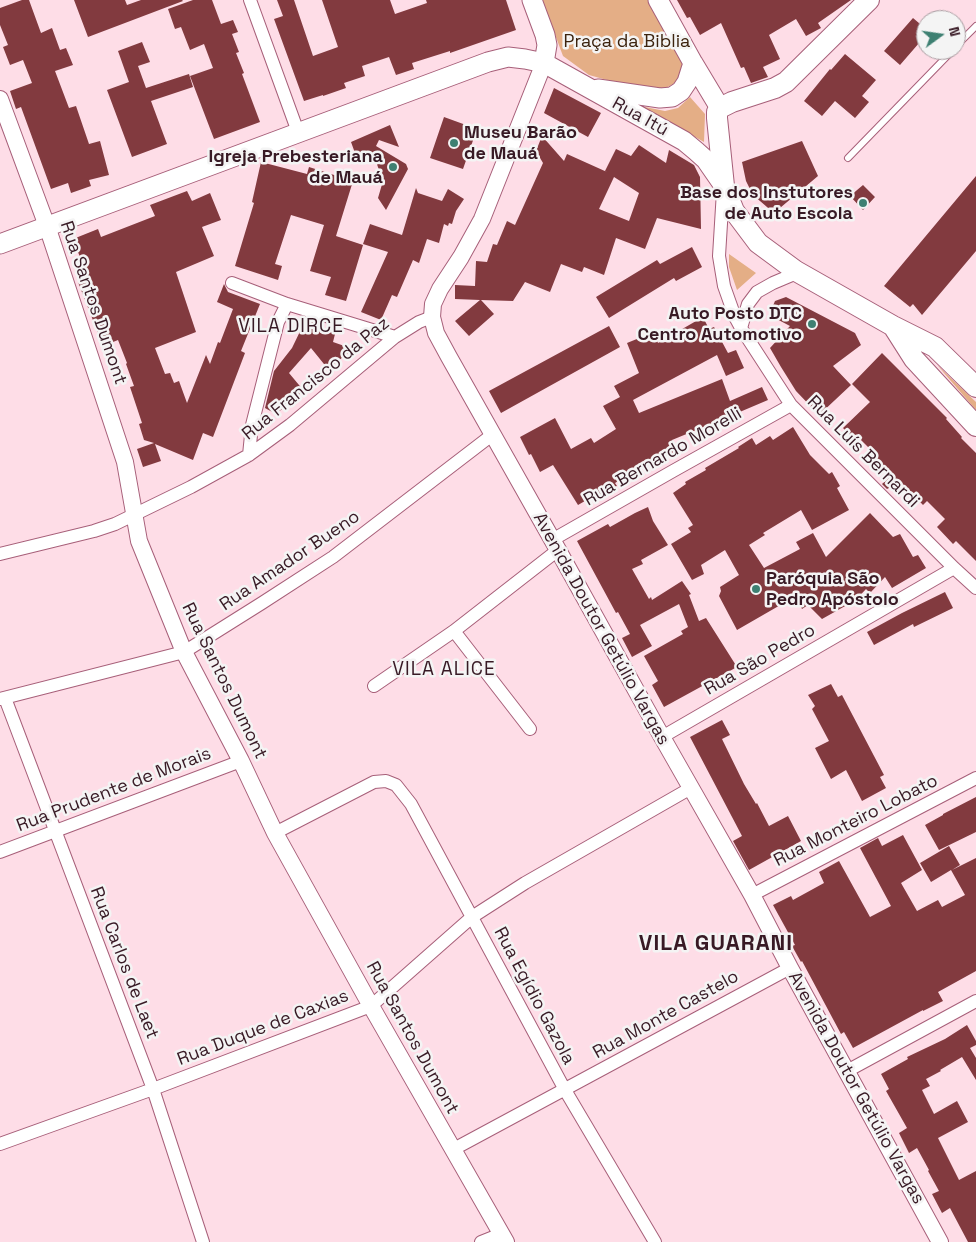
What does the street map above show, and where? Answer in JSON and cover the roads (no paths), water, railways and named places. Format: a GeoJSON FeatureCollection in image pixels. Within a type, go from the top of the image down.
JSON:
{"type":"FeatureCollection","features":[{"type":"Feature","properties":{"kind":"main road"},"geometry":{"type":"LineString","coordinates":[[532,0],[547,45],[544,63]]}},
{"type":"Feature","properties":{"kind":"main road"},"geometry":{"type":"LineString","coordinates":[[658,0],[720,108]]}},
{"type":"Feature","properties":{"kind":"main road"},"geometry":{"type":"LineString","coordinates":[[869,0],[786,82],[775,88],[732,102],[720,108],[717,112],[717,118],[724,186],[734,211],[758,243],[800,272],[893,326],[935,347],[976,387]]}},
{"type":"Feature","properties":{"kind":"main road","name":"Rua Itú"},"geometry":{"type":"LineString","coordinates":[[0,244],[488,62],[508,57],[525,58],[544,63],[684,141],[706,160],[724,186]]}},
{"type":"Feature","properties":{"kind":"main road"},"geometry":{"type":"LineString","coordinates":[[588,87],[660,98],[672,97],[681,91],[687,82],[693,63]]}},
{"type":"Feature","properties":{"kind":"main road"},"geometry":{"type":"LineString","coordinates":[[893,326],[914,359],[976,426]]}},
{"type":"Feature","properties":{"kind":"street"},"geometry":{"type":"LineString","coordinates":[[250,0],[298,132]]}},
{"type":"Feature","properties":{"kind":"street"},"geometry":{"type":"LineString","coordinates":[[432,317],[433,304],[440,289],[461,257],[482,219],[544,63]]}},
{"type":"Feature","properties":{"kind":"street","name":"Rua Santos Dumont"},"geometry":{"type":"LineString","coordinates":[[0,99],[47,226],[125,462],[139,541],[184,652],[241,762],[275,833],[370,1006],[504,1238]]}},
{"type":"Feature","properties":{"kind":"street","name":"Rua Luís Bernardi"},"geometry":{"type":"LineString","coordinates":[[724,186],[719,256],[724,286],[741,328],[791,405],[976,588]]}},
{"type":"Feature","properties":{"kind":"street"},"geometry":{"type":"LineString","coordinates":[[741,328],[748,304],[757,292],[800,272]]}},
{"type":"Feature","properties":{"kind":"street"},"geometry":{"type":"LineString","coordinates":[[232,283],[287,304],[394,337]]}},
{"type":"Feature","properties":{"kind":"street"},"geometry":{"type":"LineString","coordinates":[[249,455],[252,425],[278,322],[287,304]]}},
{"type":"Feature","properties":{"kind":"street","name":"Rua Francisco da Paz"},"geometry":{"type":"LineString","coordinates":[[0,554],[115,524],[249,455],[290,425],[394,337],[419,322],[432,317]]}},
{"type":"Feature","properties":{"kind":"street","name":"Avenida Doutor Getúlio Vargas"},"geometry":{"type":"LineString","coordinates":[[432,317],[436,333],[492,435],[752,895],[940,1242]]}},
{"type":"Feature","properties":{"kind":"street","name":"Rua Bernardo Morelli"},"geometry":{"type":"LineString","coordinates":[[374,686],[454,631],[555,546],[673,471],[791,405]]}},
{"type":"Feature","properties":{"kind":"street","name":"Rua Amador Bueno"},"geometry":{"type":"LineString","coordinates":[[2,699],[184,652],[333,557],[492,435]]}},
{"type":"Feature","properties":{"kind":"street","name":"Rua São Pedro"},"geometry":{"type":"LineString","coordinates":[[662,738],[954,568]]}},
{"type":"Feature","properties":{"kind":"street"},"geometry":{"type":"LineString","coordinates":[[454,631],[530,729]]}},
{"type":"Feature","properties":{"kind":"street","name":"Rua Carlos de Laet"},"geometry":{"type":"LineString","coordinates":[[2,699],[55,831],[153,1089],[203,1242]]}},
{"type":"Feature","properties":{"kind":"street","name":"Rua Prudente de Morais"},"geometry":{"type":"LineString","coordinates":[[0,852],[241,762]]}},
{"type":"Feature","properties":{"kind":"street","name":"Rua Monteiro Lobato"},"geometry":{"type":"LineString","coordinates":[[752,895],[976,778]]}},
{"type":"Feature","properties":{"kind":"street","name":"Rua Egídio Gazola"},"geometry":{"type":"LineString","coordinates":[[275,833],[374,782],[386,781],[396,785],[411,804],[564,1090],[655,1242]]}},
{"type":"Feature","properties":{"kind":"street","name":"Rua Duque de Caxias"},"geometry":{"type":"LineString","coordinates":[[0,1144],[153,1089],[370,1006],[472,917],[525,883],[691,788]]}},
{"type":"Feature","properties":{"kind":"street","name":"Rua Monte Castelo"},"geometry":{"type":"LineString","coordinates":[[452,1150],[790,968]]}},
{"type":"Feature","properties":{"kind":"street"},"geometry":{"type":"LineString","coordinates":[[847,1071],[976,1001]]}},
{"type":"Feature","properties":{"kind":"street"},"geometry":{"type":"LineString","coordinates":[[481,1242],[504,1238]]}},
{"type":"Feature","properties":{"kind":"lane"},"geometry":{"type":"LineString","coordinates":[[966,36],[976,26]]}},
{"type":"Feature","properties":{"kind":"lane"},"geometry":{"type":"LineString","coordinates":[[848,158],[943,60]]}},
{"type":"Feature","properties":{"kind":"place","name":"Museu Barão de Mauá"},"geometry":{"type":"Point","coordinates":[454,143]}},
{"type":"Feature","properties":{"kind":"place","name":"Igreja Prebesteriana de Mauá"},"geometry":{"type":"Point","coordinates":[393,167]}},
{"type":"Feature","properties":{"kind":"place","name":"Base dos Instutores de Auto Escola"},"geometry":{"type":"Point","coordinates":[863,203]}},
{"type":"Feature","properties":{"kind":"place","name":"Auto Posto DTC Centro Automotivo"},"geometry":{"type":"Point","coordinates":[812,324]}},
{"type":"Feature","properties":{"kind":"place","name":"Paróquia São Pedro Apóstolo"},"geometry":{"type":"Point","coordinates":[756,589]}},
{"type":"Feature","properties":{"kind":"district","name":"VILA DIRCE"},"geometry":{"type":"Point","coordinates":[291,327]}},
{"type":"Feature","properties":{"kind":"district","name":"VILA ALICE"},"geometry":{"type":"Point","coordinates":[444,670]}},
{"type":"Feature","properties":{"kind":"district","name":"VILA GUARANI"},"geometry":{"type":"Point","coordinates":[716,944]}},
{"type":"Feature","properties":{"kind":"park label","name":"Praça da Biblia"},"geometry":{"type":"Point","coordinates":[627,42]}}]}
